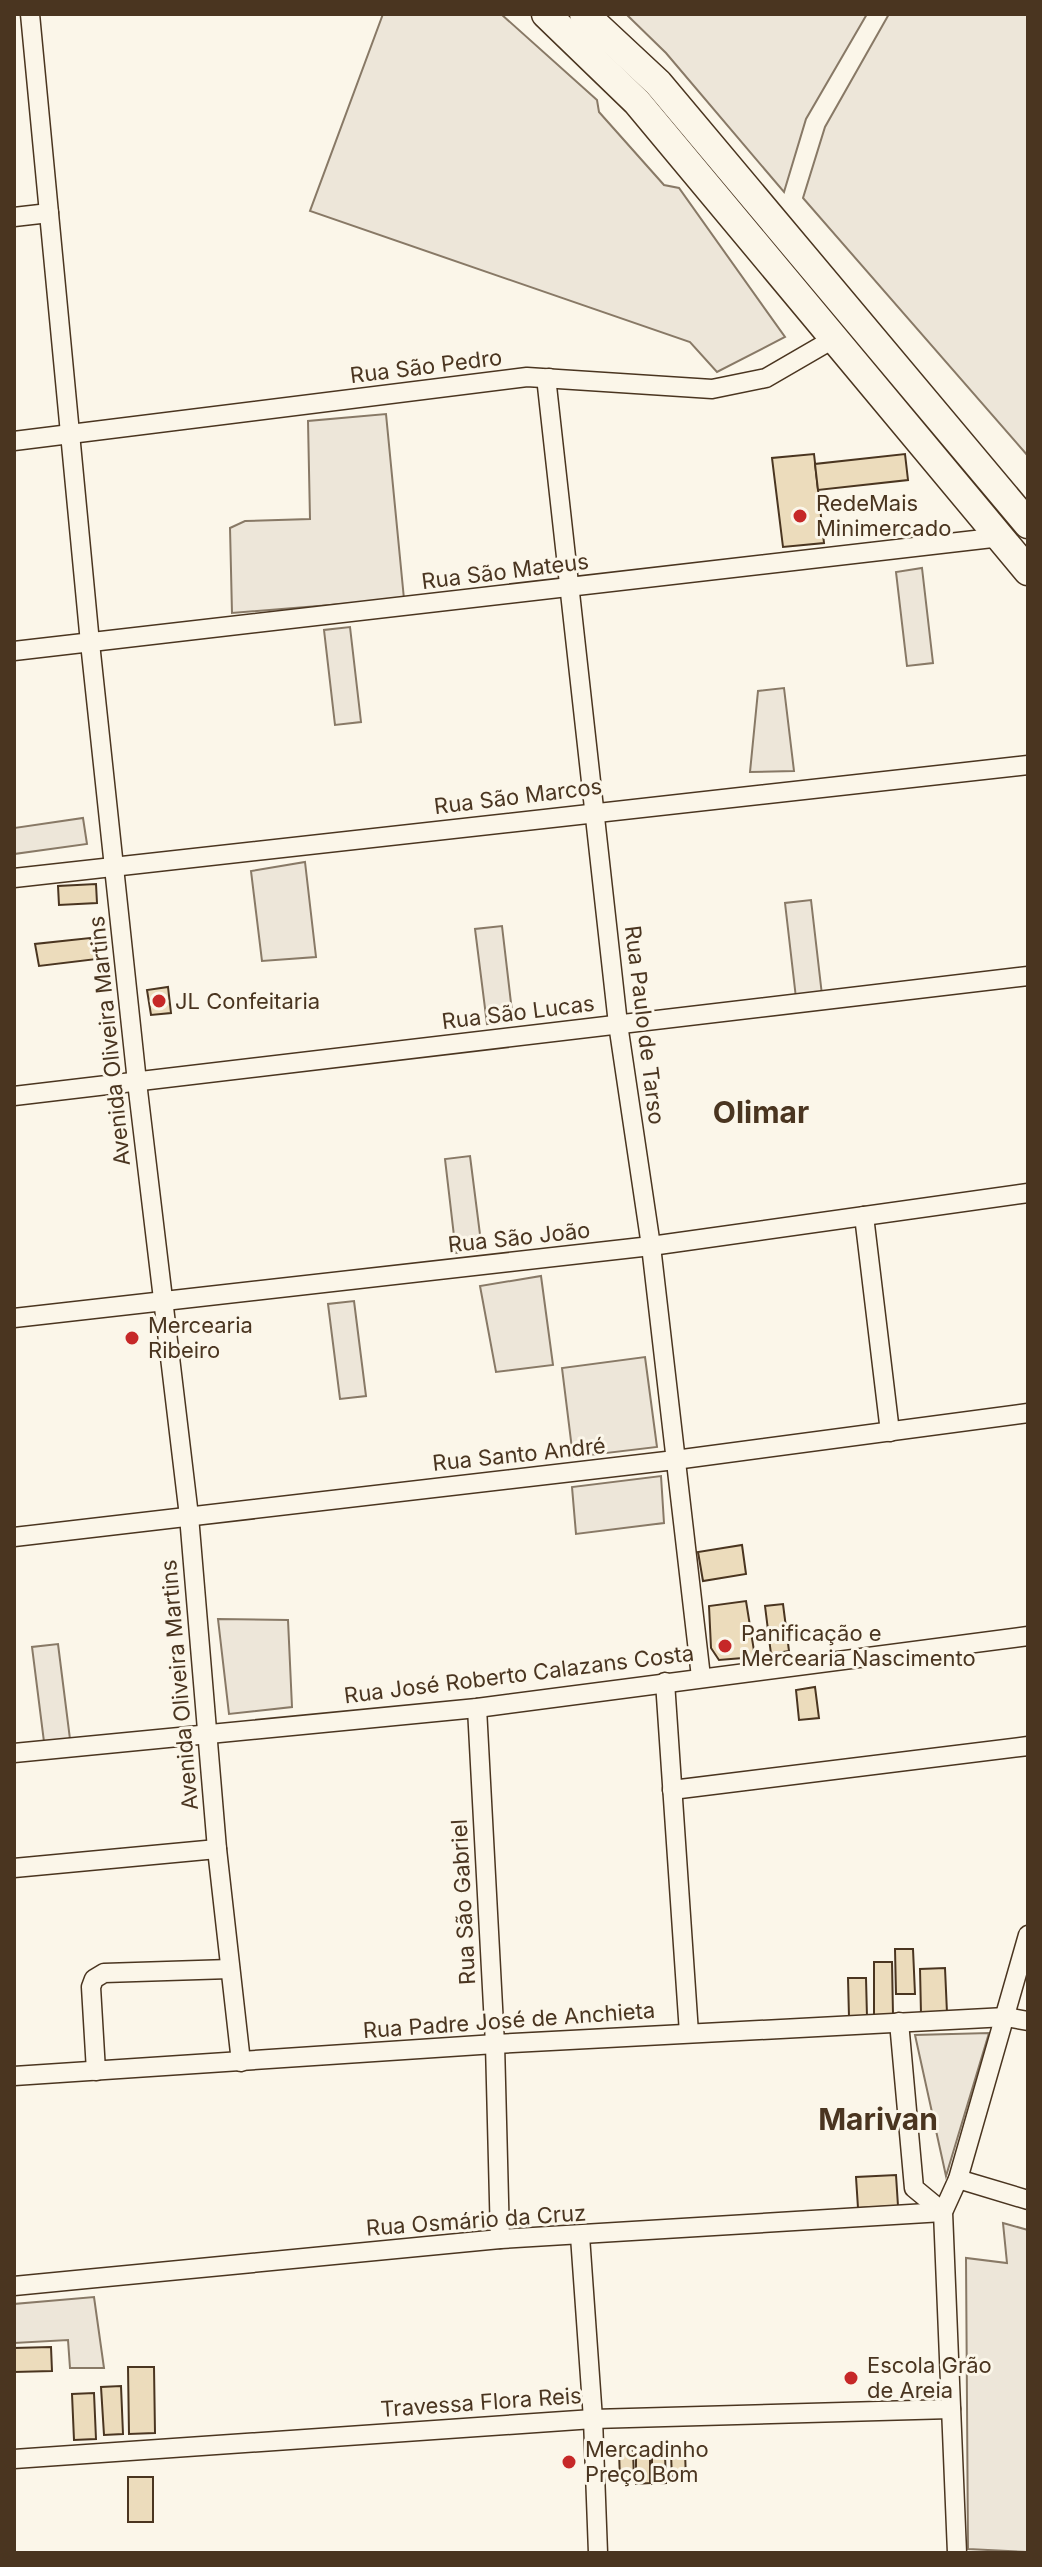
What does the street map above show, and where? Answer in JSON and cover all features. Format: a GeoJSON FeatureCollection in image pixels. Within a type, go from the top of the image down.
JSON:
{"type":"FeatureCollection","features":[{"type":"Feature","properties":{"kind":"main road"},"geometry":{"type":"LineString","coordinates":[[546,14],[640,85],[1028,524]]}},
{"type":"Feature","properties":{"kind":"main road"},"geometry":{"type":"LineString","coordinates":[[584,14],[835,338],[1028,571]]}},
{"type":"Feature","properties":{"kind":"street","name":"Avenida Oliveira Martins"},"geometry":{"type":"LineString","coordinates":[[30,14],[90,643],[137,1082],[189,1516],[217,1849],[241,2062]]}},
{"type":"Feature","properties":{"kind":"street"},"geometry":{"type":"LineString","coordinates":[[14,217],[49,213]]}},
{"type":"Feature","properties":{"kind":"street","name":"Rua São Pedro"},"geometry":{"type":"LineString","coordinates":[[14,441],[527,377],[712,389],[766,378],[835,338]]}},
{"type":"Feature","properties":{"kind":"street","name":"Rua Paulo de Tarso"},"geometry":{"type":"LineString","coordinates":[[549,378],[547,386],[618,1024],[651,1246],[701,1677]]}},
{"type":"Feature","properties":{"kind":"street","name":"Rua São Mateus"},"geometry":{"type":"LineString","coordinates":[[14,651],[1001,537]]}},
{"type":"Feature","properties":{"kind":"street","name":"Rua São Marcos"},"geometry":{"type":"LineString","coordinates":[[14,878],[1028,765]]}},
{"type":"Feature","properties":{"kind":"street","name":"Rua São Lucas"},"geometry":{"type":"LineString","coordinates":[[14,1096],[1028,976]]}},
{"type":"Feature","properties":{"kind":"street","name":"Rua São João"},"geometry":{"type":"LineString","coordinates":[[14,1318],[651,1246],[1028,1193]]}},
{"type":"Feature","properties":{"kind":"street"},"geometry":{"type":"LineString","coordinates":[[864,1216],[890,1432]]}},
{"type":"Feature","properties":{"kind":"street","name":"Rua Santo André"},"geometry":{"type":"LineString","coordinates":[[14,1537],[675,1460],[1028,1413]]}},
{"type":"Feature","properties":{"kind":"street","name":"Rua José Roberto Calazans Costa"},"geometry":{"type":"LineString","coordinates":[[14,1753],[477,1708],[1028,1636]]}},
{"type":"Feature","properties":{"kind":"street"},"geometry":{"type":"LineString","coordinates":[[665,1682],[689,2033]]}},
{"type":"Feature","properties":{"kind":"street","name":"Rua São Gabriel"},"geometry":{"type":"LineString","coordinates":[[477,1708],[495,2044],[500,2239]]}},
{"type":"Feature","properties":{"kind":"street"},"geometry":{"type":"LineString","coordinates":[[672,1790],[1028,1746]]}},
{"type":"Feature","properties":{"kind":"street"},"geometry":{"type":"LineString","coordinates":[[14,1868],[217,1849]]}},
{"type":"Feature","properties":{"kind":"street"},"geometry":{"type":"LineString","coordinates":[[957,2553],[943,2212],[958,2179],[1028,1935]]}},
{"type":"Feature","properties":{"kind":"street"},"geometry":{"type":"LineString","coordinates":[[96,2071],[91,1987],[94,1979],[104,1973],[230,1969]]}},
{"type":"Feature","properties":{"kind":"street","name":"Rua Padre José de Anchieta"},"geometry":{"type":"LineString","coordinates":[[14,2076],[689,2033],[1006,2017],[1028,2021]]}},
{"type":"Feature","properties":{"kind":"street"},"geometry":{"type":"LineString","coordinates":[[899,2022],[914,2188],[943,2212]]}},
{"type":"Feature","properties":{"kind":"street"},"geometry":{"type":"LineString","coordinates":[[958,2179],[1028,2200]]}},
{"type":"Feature","properties":{"kind":"street","name":"Rua Osmário da Cruz"},"geometry":{"type":"LineString","coordinates":[[14,2286],[500,2239],[943,2212]]}},
{"type":"Feature","properties":{"kind":"street"},"geometry":{"type":"LineString","coordinates":[[580,2236],[593,2419],[598,2553]]}},
{"type":"Feature","properties":{"kind":"street","name":"Travessa Flora Reis"},"geometry":{"type":"LineString","coordinates":[[14,2459],[593,2419],[951,2409]]}},
{"type":"Feature","properties":{"kind":"shaded area"},"geometry":{"type":"Polygon","coordinates":[[[383,14],[501,14],[597,100],[599,112],[664,185],[679,188],[785,337],[717,372],[690,342],[310,211],[383,14]]]}},
{"type":"Feature","properties":{"kind":"shaded area"},"geometry":{"type":"Polygon","coordinates":[[[626,14],[867,14],[806,119],[784,192],[666,53],[626,14]]]}},
{"type":"Feature","properties":{"kind":"shaded area"},"geometry":{"type":"Polygon","coordinates":[[[889,14],[1028,14],[1028,456],[803,198],[825,127],[889,14]]]}},
{"type":"Feature","properties":{"kind":"shaded area"},"geometry":{"type":"Polygon","coordinates":[[[386,414],[404,599],[232,613],[230,528],[245,521],[310,519],[308,421],[386,414]]]}},
{"type":"Feature","properties":{"kind":"shaded area"},"geometry":{"type":"Polygon","coordinates":[[[922,568],[933,663],[907,666],[896,572],[922,568]]]}},
{"type":"Feature","properties":{"kind":"shaded area"},"geometry":{"type":"Polygon","coordinates":[[[350,627],[361,722],[335,725],[324,630],[350,627]]]}},
{"type":"Feature","properties":{"kind":"shaded area"},"geometry":{"type":"Polygon","coordinates":[[[784,688],[794,771],[750,772],[758,691],[784,688]]]}},
{"type":"Feature","properties":{"kind":"shaded area"},"geometry":{"type":"Polygon","coordinates":[[[83,818],[87,844],[14,854],[14,828],[83,818]]]}},
{"type":"Feature","properties":{"kind":"shaded area"},"geometry":{"type":"Polygon","coordinates":[[[305,862],[316,957],[262,961],[251,871],[305,862]]]}},
{"type":"Feature","properties":{"kind":"shaded area"},"geometry":{"type":"Polygon","coordinates":[[[811,900],[822,995],[796,998],[785,903],[811,900]]]}},
{"type":"Feature","properties":{"kind":"shaded area"},"geometry":{"type":"Polygon","coordinates":[[[502,926],[513,1020],[487,1024],[475,929],[502,926]]]}},
{"type":"Feature","properties":{"kind":"shaded area"},"geometry":{"type":"Polygon","coordinates":[[[470,1156],[482,1250],[456,1253],[445,1159],[470,1156]]]}},
{"type":"Feature","properties":{"kind":"shaded area"},"geometry":{"type":"Polygon","coordinates":[[[541,1276],[553,1365],[496,1372],[480,1286],[541,1276]]]}},
{"type":"Feature","properties":{"kind":"shaded area"},"geometry":{"type":"Polygon","coordinates":[[[354,1301],[366,1396],[340,1399],[328,1304],[354,1301]]]}},
{"type":"Feature","properties":{"kind":"shaded area"},"geometry":{"type":"Polygon","coordinates":[[[645,1357],[657,1447],[573,1457],[562,1368],[645,1357]]]}},
{"type":"Feature","properties":{"kind":"shaded area"},"geometry":{"type":"Polygon","coordinates":[[[661,1476],[664,1523],[576,1534],[572,1487],[661,1476]]]}},
{"type":"Feature","properties":{"kind":"shaded area"},"geometry":{"type":"Polygon","coordinates":[[[218,1619],[288,1620],[292,1707],[229,1714],[218,1619]]]}},
{"type":"Feature","properties":{"kind":"shaded area"},"geometry":{"type":"Polygon","coordinates":[[[58,1644],[70,1739],[44,1742],[32,1647],[58,1644]]]}},
{"type":"Feature","properties":{"kind":"shaded area"},"geometry":{"type":"Polygon","coordinates":[[[989,2033],[946,2176],[915,2035],[989,2033]]]}},
{"type":"Feature","properties":{"kind":"shaded area"},"geometry":{"type":"Polygon","coordinates":[[[1003,2223],[1028,2230],[1028,2552],[968,2549],[966,2258],[1007,2263],[1003,2223]]]}},
{"type":"Feature","properties":{"kind":"shaded area"},"geometry":{"type":"Polygon","coordinates":[[[94,2297],[104,2368],[70,2368],[68,2340],[14,2343],[14,2304],[94,2297]]]}},
{"type":"Feature","properties":{"kind":"building","name":"RedeMais Minimercado"},"geometry":{"type":"Polygon","coordinates":[[[814,454],[824,543],[783,547],[772,458],[814,454]]]}},
{"type":"Feature","properties":{"kind":"building"},"geometry":{"type":"Polygon","coordinates":[[[905,454],[908,480],[818,490],[815,464],[905,454]]]}},
{"type":"Feature","properties":{"kind":"building"},"geometry":{"type":"Polygon","coordinates":[[[96,884],[97,903],[59,905],[58,886],[96,884]]]}},
{"type":"Feature","properties":{"kind":"building"},"geometry":{"type":"Polygon","coordinates":[[[90,938],[97,959],[39,966],[35,944],[90,938]]]}},
{"type":"Feature","properties":{"kind":"building","name":"JL Confeitaria"},"geometry":{"type":"Polygon","coordinates":[[[168,987],[171,1013],[151,1015],[147,990],[168,987]]]}},
{"type":"Feature","properties":{"kind":"building"},"geometry":{"type":"Polygon","coordinates":[[[742,1545],[746,1574],[703,1581],[698,1552],[742,1545]]]}},
{"type":"Feature","properties":{"kind":"building"},"geometry":{"type":"Polygon","coordinates":[[[746,1601],[755,1657],[719,1660],[711,1648],[709,1606],[746,1601]]]}},
{"type":"Feature","properties":{"kind":"building"},"geometry":{"type":"Polygon","coordinates":[[[783,1604],[789,1651],[771,1654],[765,1606],[783,1604]]]}},
{"type":"Feature","properties":{"kind":"building"},"geometry":{"type":"Polygon","coordinates":[[[815,1687],[819,1718],[799,1720],[796,1690],[815,1687]]]}},
{"type":"Feature","properties":{"kind":"building"},"geometry":{"type":"Polygon","coordinates":[[[895,1949],[913,1949],[915,1994],[896,1994],[895,1949]]]}},
{"type":"Feature","properties":{"kind":"building"},"geometry":{"type":"Polygon","coordinates":[[[874,1962],[892,1962],[893,2015],[874,2015],[874,1962]]]}},
{"type":"Feature","properties":{"kind":"building"},"geometry":{"type":"Polygon","coordinates":[[[945,1968],[947,2013],[921,2014],[920,1969],[945,1968]]]}},
{"type":"Feature","properties":{"kind":"building"},"geometry":{"type":"Polygon","coordinates":[[[848,1978],[866,1978],[867,2017],[849,2017],[848,1978]]]}},
{"type":"Feature","properties":{"kind":"building"},"geometry":{"type":"Polygon","coordinates":[[[896,2175],[898,2206],[858,2208],[856,2177],[896,2175]]]}},
{"type":"Feature","properties":{"kind":"building"},"geometry":{"type":"Polygon","coordinates":[[[51,2347],[52,2371],[14,2372],[14,2348],[51,2347]]]}},
{"type":"Feature","properties":{"kind":"building"},"geometry":{"type":"Polygon","coordinates":[[[128,2367],[154,2367],[155,2433],[129,2434],[128,2367]]]}},
{"type":"Feature","properties":{"kind":"building"},"geometry":{"type":"Polygon","coordinates":[[[121,2386],[123,2434],[104,2435],[101,2387],[121,2386]]]}},
{"type":"Feature","properties":{"kind":"building"},"geometry":{"type":"Polygon","coordinates":[[[94,2393],[96,2439],[74,2440],[72,2394],[94,2393]]]}},
{"type":"Feature","properties":{"kind":"building"},"geometry":{"type":"Polygon","coordinates":[[[633,2450],[634,2480],[620,2480],[619,2451],[633,2450]]]}},
{"type":"Feature","properties":{"kind":"building"},"geometry":{"type":"Polygon","coordinates":[[[685,2451],[686,2481],[672,2481],[671,2452],[685,2451]]]}},
{"type":"Feature","properties":{"kind":"building"},"geometry":{"type":"Polygon","coordinates":[[[636,2454],[650,2454],[650,2483],[636,2484],[636,2454]]]}},
{"type":"Feature","properties":{"kind":"building"},"geometry":{"type":"Polygon","coordinates":[[[652,2454],[665,2454],[666,2483],[652,2484],[652,2454]]]}},
{"type":"Feature","properties":{"kind":"building"},"geometry":{"type":"Polygon","coordinates":[[[128,2477],[153,2477],[153,2522],[128,2522],[128,2477]]]}},
{"type":"Feature","properties":{"kind":"place","name":"RedeMais Minimercado"},"geometry":{"type":"Point","coordinates":[800,516]}},
{"type":"Feature","properties":{"kind":"place","name":"JL Confeitaria"},"geometry":{"type":"Point","coordinates":[159,1001]}},
{"type":"Feature","properties":{"kind":"place","name":"Mercearia Ribeiro"},"geometry":{"type":"Point","coordinates":[132,1338]}},
{"type":"Feature","properties":{"kind":"place","name":"Panificação e Mercearia Nascimento"},"geometry":{"type":"Point","coordinates":[725,1646]}},
{"type":"Feature","properties":{"kind":"place","name":"Escola Grão de Areia"},"geometry":{"type":"Point","coordinates":[851,2378]}},
{"type":"Feature","properties":{"kind":"place","name":"Mercadinho Preço Bom"},"geometry":{"type":"Point","coordinates":[569,2462]}},
{"type":"Feature","properties":{"kind":"district","name":"Olimar"},"geometry":{"type":"Point","coordinates":[761,1113]}},
{"type":"Feature","properties":{"kind":"district","name":"Marivan"},"geometry":{"type":"Point","coordinates":[878,2120]}}]}
